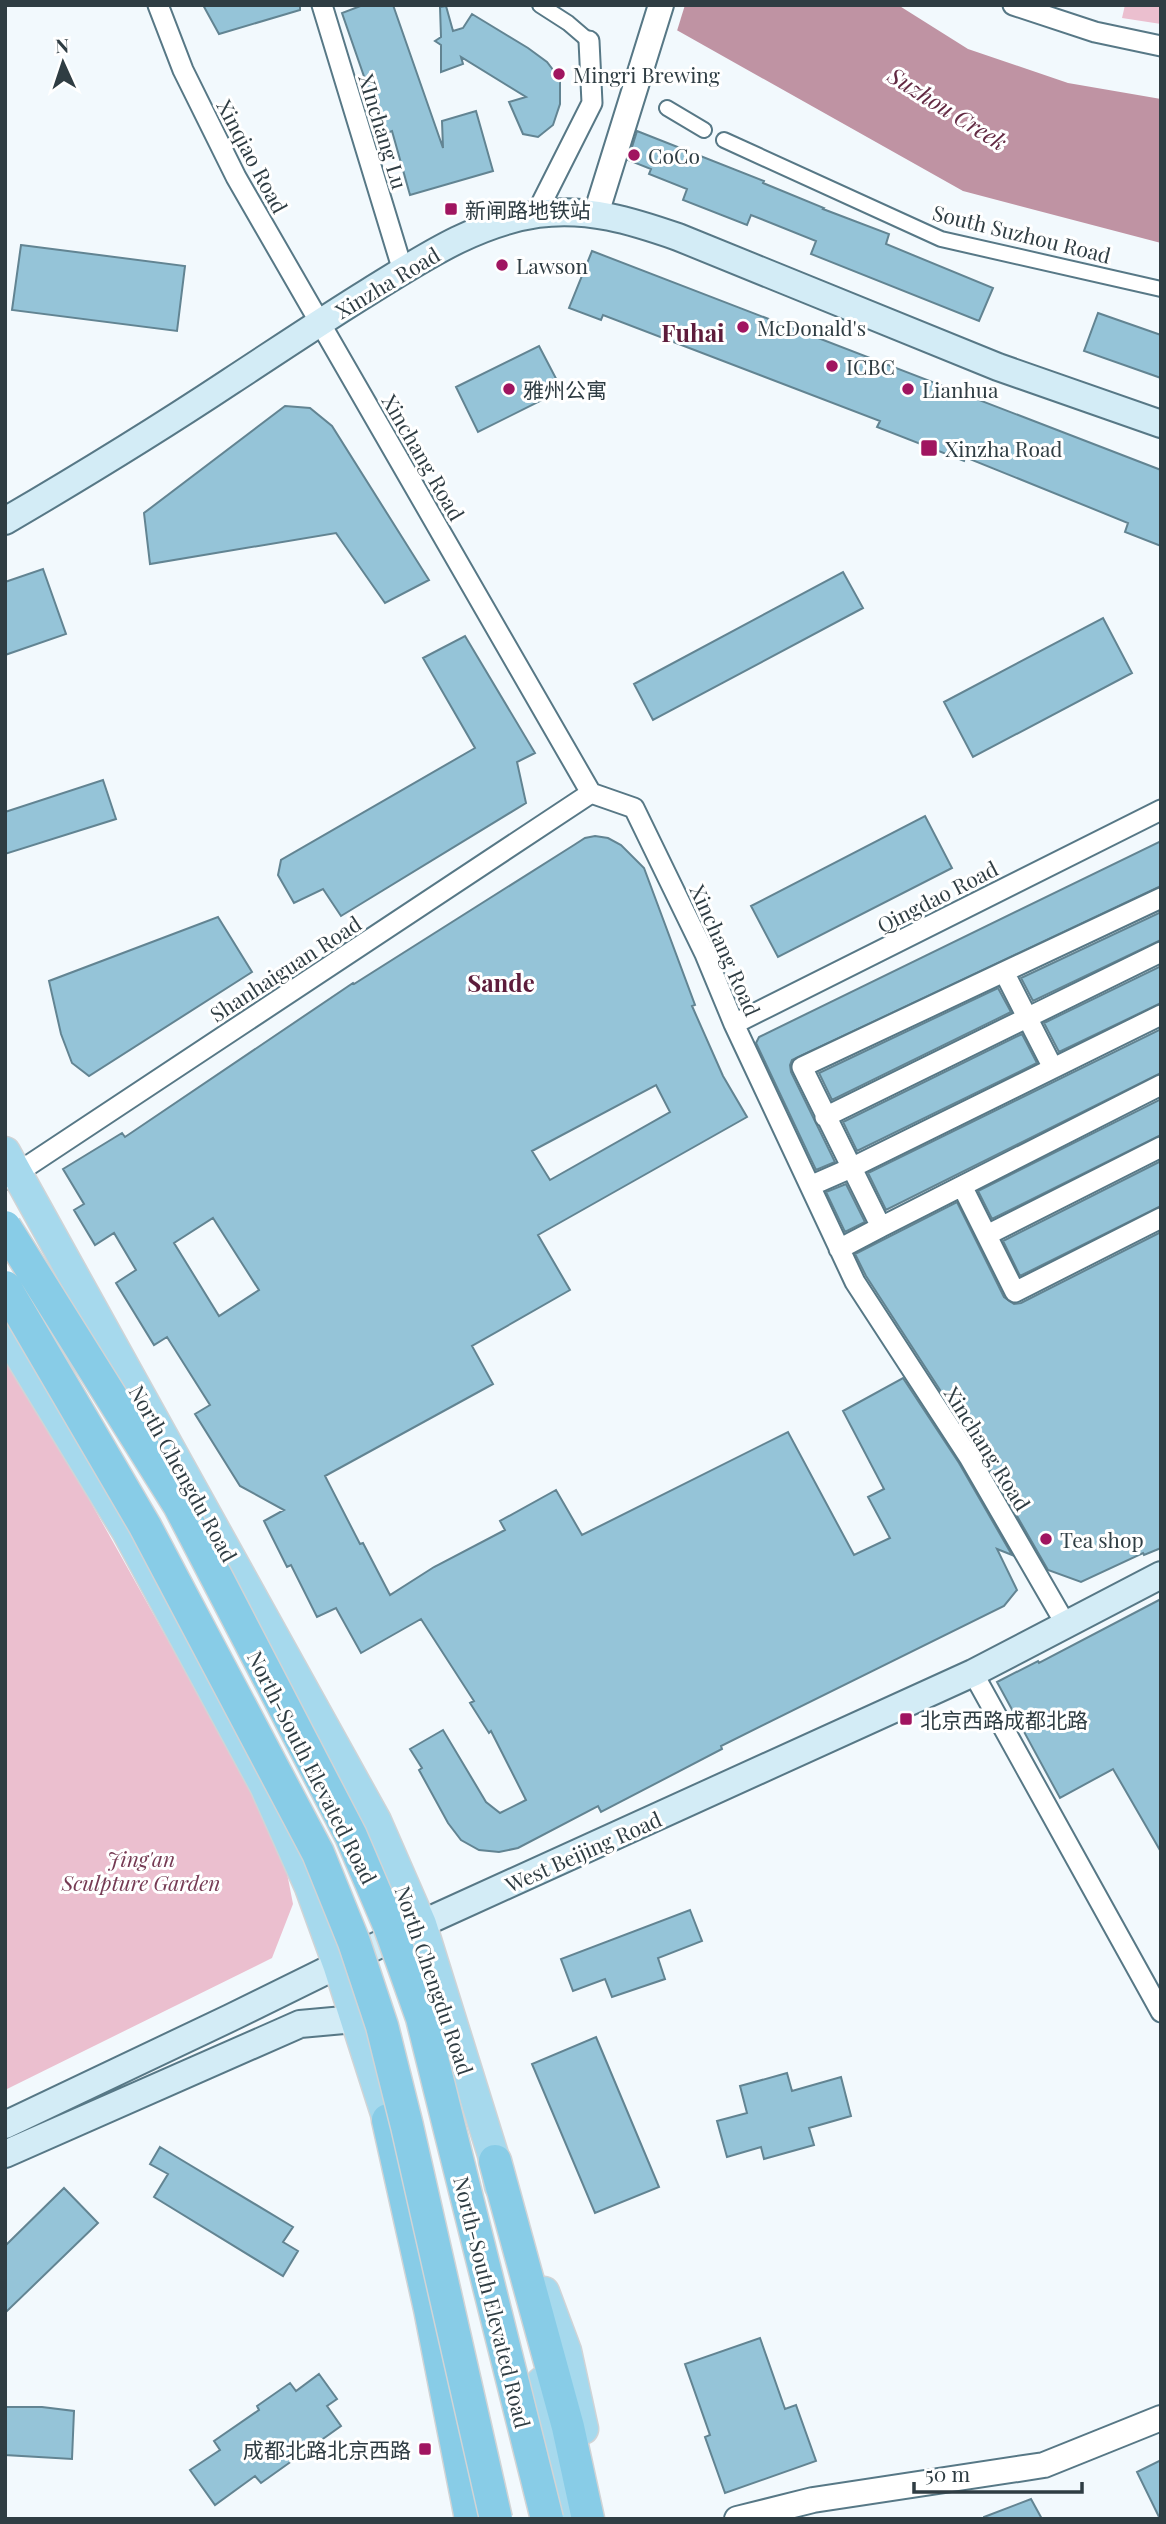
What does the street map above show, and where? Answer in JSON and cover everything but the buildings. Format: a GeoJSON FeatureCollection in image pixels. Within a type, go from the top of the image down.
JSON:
{"type":"FeatureCollection","features":[{"type":"Feature","properties":{"kind":"highway","name":"North-South Elevated Road"},"geometry":{"type":"LineString","coordinates":[[5,1227],[179,1505],[351,1836],[384,1912],[422,2018],[547,2519]]}},
{"type":"Feature","properties":{"kind":"highway","name":"North-South Elevated Road"},"geometry":{"type":"LineString","coordinates":[[5,1287],[152,1538],[318,1853],[354,1942],[382,2026],[404,2114],[496,2519]]}},
{"type":"Feature","properties":{"kind":"highway"},"geometry":{"type":"LineString","coordinates":[[388,2120],[430,2309],[471,2519]]}},
{"type":"Feature","properties":{"kind":"highway"},"geometry":{"type":"LineString","coordinates":[[495,2161],[568,2427],[588,2519]]}},
{"type":"Feature","properties":{"kind":"main road","name":"Xinzha Road"},"geometry":{"type":"LineString","coordinates":[[5,521],[138,442],[321,322],[461,237],[492,225],[536,214],[596,214],[638,223],[998,367],[1161,424]]}},
{"type":"Feature","properties":{"kind":"main road","name":"North Chengdu Road"},"geometry":{"type":"LineString","coordinates":[[9,1169],[87,1297],[376,1821],[421,1924],[495,2161],[571,2519]]}},
{"type":"Feature","properties":{"kind":"main road"},"geometry":{"type":"LineString","coordinates":[[5,1331],[127,1531],[265,1786],[300,1862],[338,1964],[388,2120],[417,2176],[486,2519]]}},
{"type":"Feature","properties":{"kind":"main road","name":"West Beijing Road"},"geometry":{"type":"LineString","coordinates":[[5,2125],[421,1924],[973,1673],[1161,1575]]}},
{"type":"Feature","properties":{"kind":"main road"},"geometry":{"type":"LineString","coordinates":[[5,2154],[299,2024],[355,2019]]}},
{"type":"Feature","properties":{"kind":"main road"},"geometry":{"type":"LineString","coordinates":[[388,2120],[384,2158],[459,2519]]}},
{"type":"Feature","properties":{"kind":"main road"},"geometry":{"type":"LineString","coordinates":[[495,2161],[566,2351],[602,2519]]}},
{"type":"Feature","properties":{"kind":"street","name":"Xinqiao Road"},"geometry":{"type":"LineString","coordinates":[[158,5],[183,70],[236,177],[321,322]]}},
{"type":"Feature","properties":{"kind":"street","name":"XInchang Lu"},"geometry":{"type":"LineString","coordinates":[[321,5],[403,271]]}},
{"type":"Feature","properties":{"kind":"street"},"geometry":{"type":"LineString","coordinates":[[536,214],[592,103],[589,41],[540,5]]}},
{"type":"Feature","properties":{"kind":"street"},"geometry":{"type":"LineString","coordinates":[[596,214],[661,5]]}},
{"type":"Feature","properties":{"kind":"street"},"geometry":{"type":"LineString","coordinates":[[1013,5],[1096,32],[1161,46]]}},
{"type":"Feature","properties":{"kind":"street"},"geometry":{"type":"LineString","coordinates":[[667,108],[704,130]]}},
{"type":"Feature","properties":{"kind":"street","name":"South Suzhou Road"},"geometry":{"type":"LineString","coordinates":[[724,139],[942,239],[1161,289]]}},
{"type":"Feature","properties":{"kind":"street","name":"Xinchang Road"},"geometry":{"type":"LineString","coordinates":[[321,322],[591,793],[634,808],[705,954],[734,1024],[855,1282],[969,1457],[1065,1623]]}},
{"type":"Feature","properties":{"kind":"street","name":"Shanhaiguan Road"},"geometry":{"type":"LineString","coordinates":[[9,1169],[591,793]]}},
{"type":"Feature","properties":{"kind":"street","name":"Qingdao Road"},"geometry":{"type":"LineString","coordinates":[[734,1024],[1161,810]]}},
{"type":"Feature","properties":{"kind":"street"},"geometry":{"type":"LineString","coordinates":[[881,1227],[802,1067],[1161,898]]}},
{"type":"Feature","properties":{"kind":"street"},"geometry":{"type":"LineString","coordinates":[[825,1117],[1161,952]]}},
{"type":"Feature","properties":{"kind":"street"},"geometry":{"type":"LineString","coordinates":[[1004,972],[1053,1068]]}},
{"type":"Feature","properties":{"kind":"street"},"geometry":{"type":"LineString","coordinates":[[810,1186],[1161,1014]]}},
{"type":"Feature","properties":{"kind":"street"},"geometry":{"type":"LineString","coordinates":[[839,1250],[1161,1085]]}},
{"type":"Feature","properties":{"kind":"street"},"geometry":{"type":"LineString","coordinates":[[987,1235],[1161,1147]]}},
{"type":"Feature","properties":{"kind":"street"},"geometry":{"type":"LineString","coordinates":[[962,1186],[1015,1292],[1161,1219]]}},
{"type":"Feature","properties":{"kind":"street"},"geometry":{"type":"LineString","coordinates":[[973,1673],[1161,2012]]}},
{"type":"Feature","properties":{"kind":"street"},"geometry":{"type":"LineString","coordinates":[[737,2519],[813,2500],[1044,2465],[1161,2418]]}},
{"type":"Feature","properties":{"kind":"green space"},"geometry":{"type":"Polygon","coordinates":[[[1125,5],[1161,5],[1161,24],[1122,18],[1125,5]]]}},
{"type":"Feature","properties":{"kind":"green space","name":"Jing'an Sculpture Garden"},"geometry":{"type":"Polygon","coordinates":[[[5,1349],[281,1842],[293,1904],[272,1958],[5,2090],[5,1349]]]}},
{"type":"Feature","properties":{"kind":"water","name":"Suzhou Creek"},"geometry":{"type":"Polygon","coordinates":[[[642,5],[898,5],[968,49],[1068,83],[1161,99],[1161,243],[963,191],[673,28],[642,5]]]}},
{"type":"Feature","properties":{"kind":"pier"},"geometry":{"type":"Polygon","coordinates":[[[638,5],[685,5],[676,34],[640,8],[638,5]]]}},
{"type":"Feature","properties":{"kind":"place","name":"Mingri Brewing"},"geometry":{"type":"Point","coordinates":[559,74]}},
{"type":"Feature","properties":{"kind":"place","name":"CoCo"},"geometry":{"type":"Point","coordinates":[634,155]}},
{"type":"Feature","properties":{"kind":"place","name":"新闸路地铁站"},"geometry":{"type":"Point","coordinates":[451,209]}},
{"type":"Feature","properties":{"kind":"place","name":"Lawson"},"geometry":{"type":"Point","coordinates":[502,265]}},
{"type":"Feature","properties":{"kind":"place","name":"McDonald's"},"geometry":{"type":"Point","coordinates":[743,327]}},
{"type":"Feature","properties":{"kind":"place","name":"ICBC"},"geometry":{"type":"Point","coordinates":[832,366]}},
{"type":"Feature","properties":{"kind":"place","name":"雅州公寓"},"geometry":{"type":"Point","coordinates":[509,389]}},
{"type":"Feature","properties":{"kind":"place","name":"Lianhua"},"geometry":{"type":"Point","coordinates":[908,389]}},
{"type":"Feature","properties":{"kind":"place","name":"Xinzha Road"},"geometry":{"type":"Point","coordinates":[929,448]}},
{"type":"Feature","properties":{"kind":"place","name":"Tea shop"},"geometry":{"type":"Point","coordinates":[1046,1539]}},
{"type":"Feature","properties":{"kind":"place","name":"北京西路成都北路"},"geometry":{"type":"Point","coordinates":[906,1719]}},
{"type":"Feature","properties":{"kind":"place","name":"成都北路北京西路"},"geometry":{"type":"Point","coordinates":[425,2449]}},
{"type":"Feature","properties":{"kind":"district","name":"Fuhai"},"geometry":{"type":"Point","coordinates":[693,332]}},
{"type":"Feature","properties":{"kind":"district","name":"Sande"},"geometry":{"type":"Point","coordinates":[501,982]}}]}
